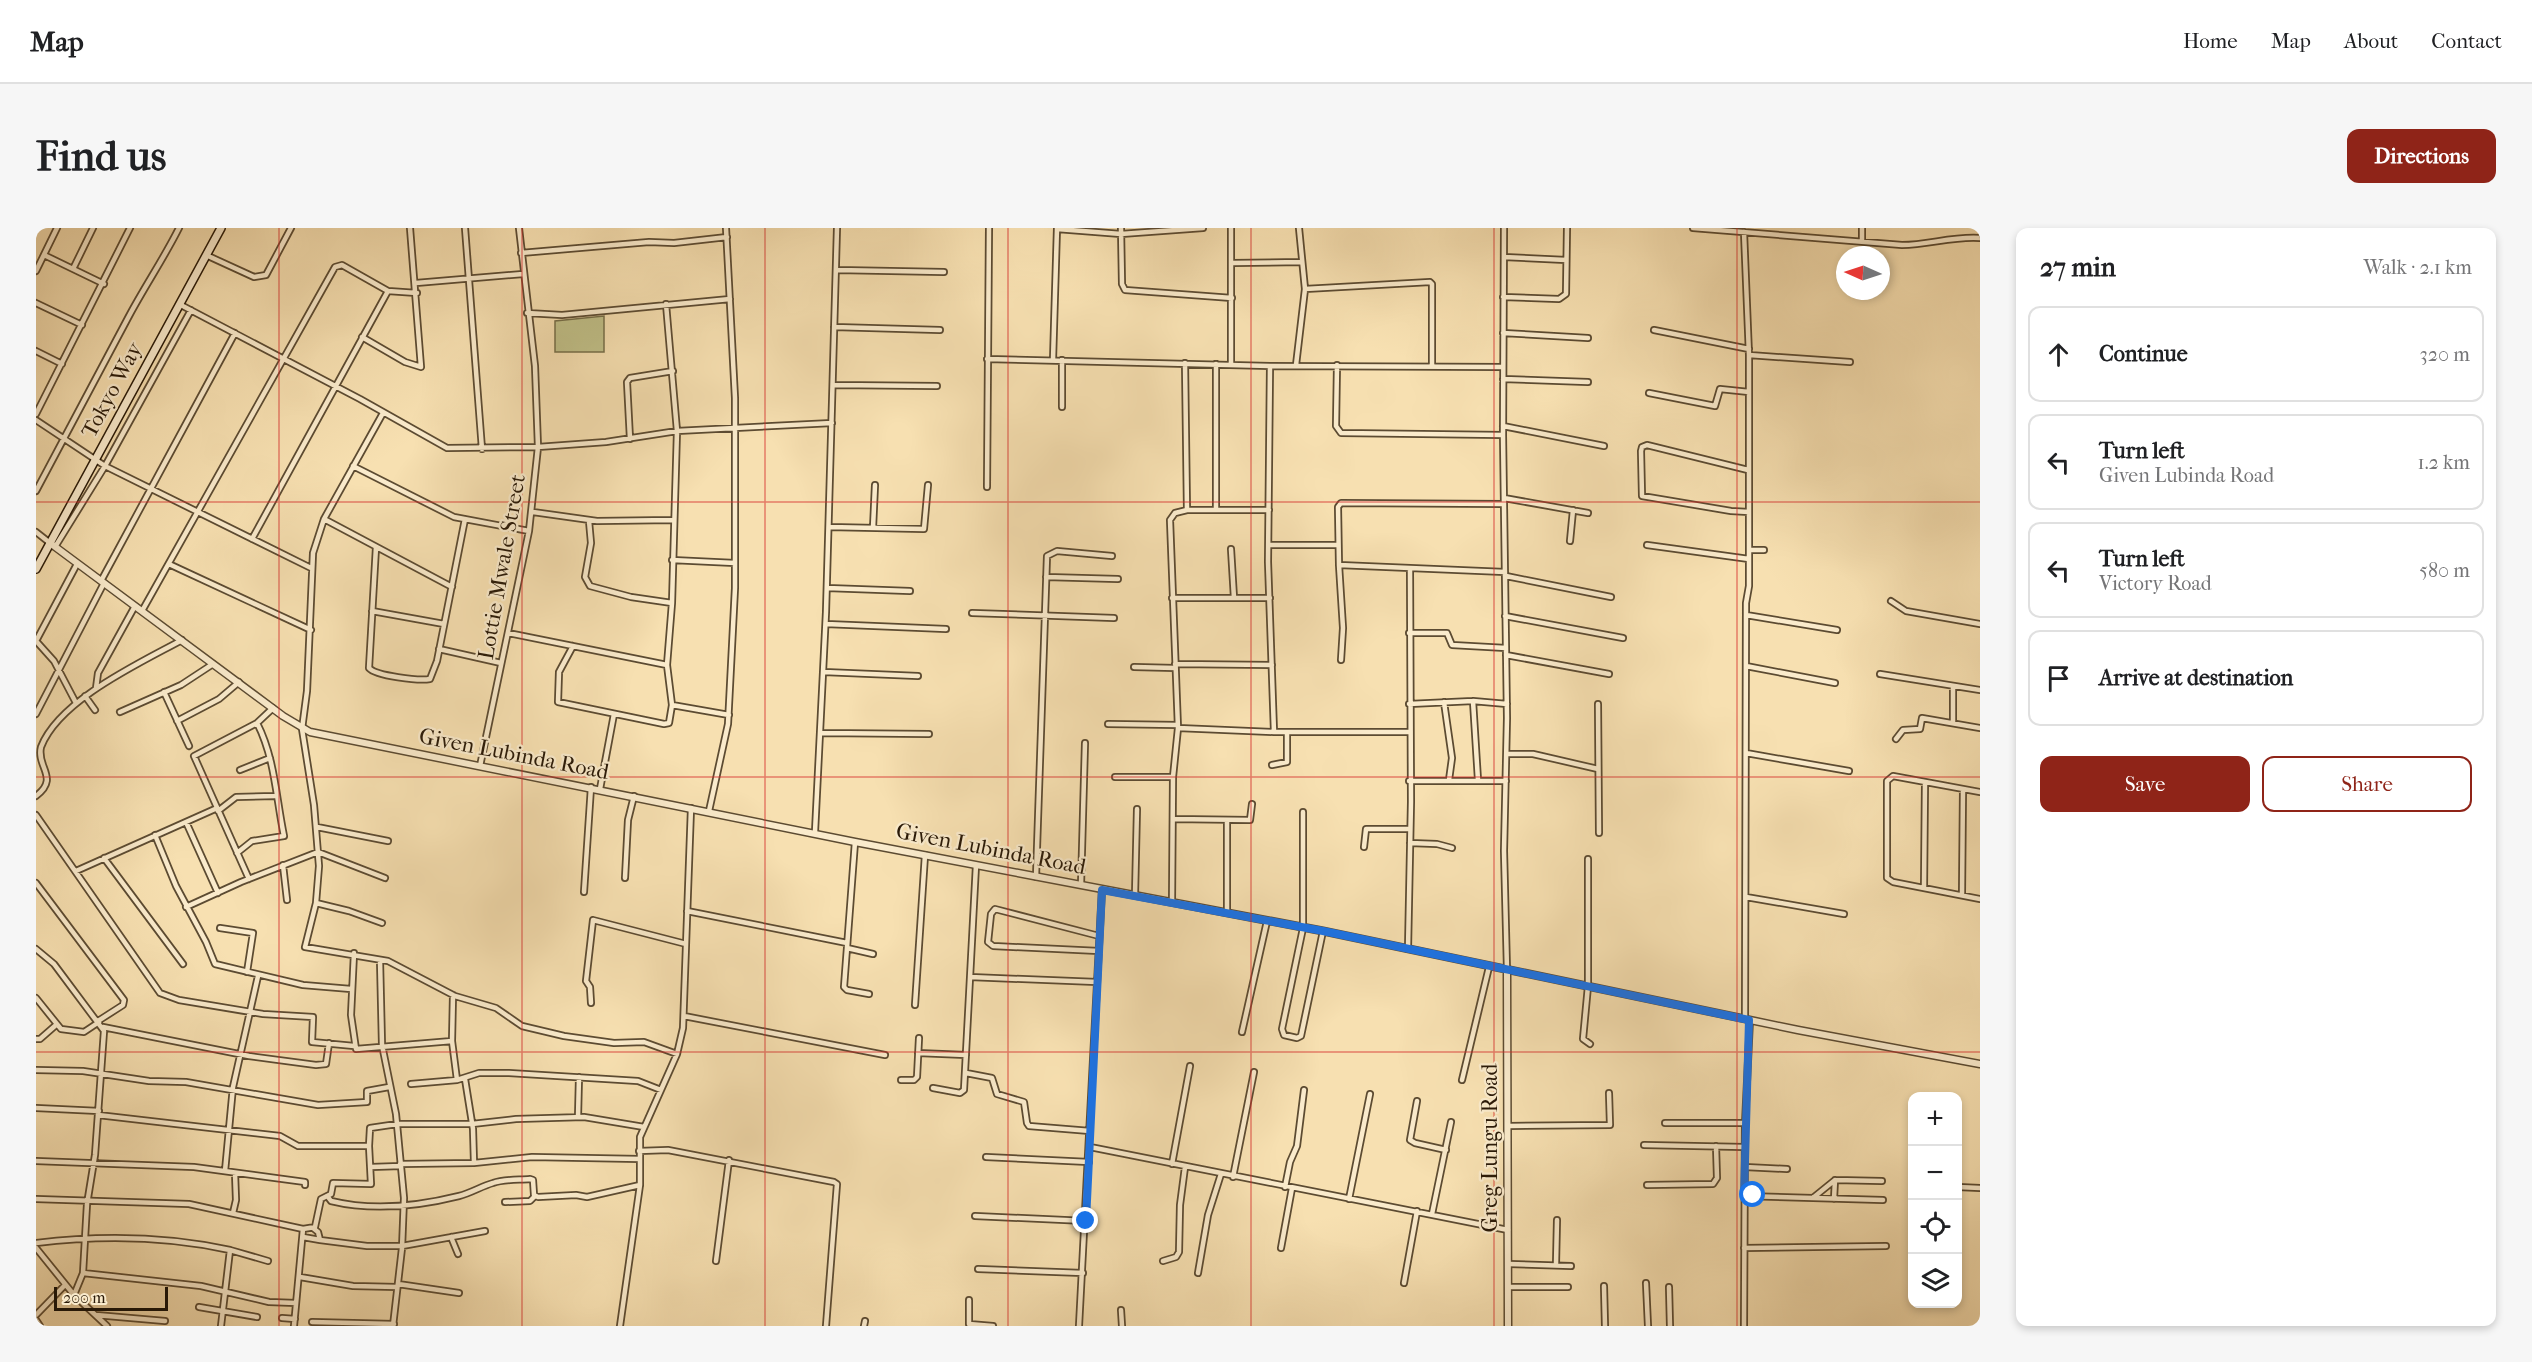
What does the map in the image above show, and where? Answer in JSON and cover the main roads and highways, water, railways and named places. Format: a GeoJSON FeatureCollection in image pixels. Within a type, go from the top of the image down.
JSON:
{"type":"FeatureCollection","features":[{"type":"Feature","properties":{"kind":"main road","name":"Tokyo Way"},"geometry":{"type":"LineString","coordinates":[[36,569],[53,545],[94,460],[221,228]]}}]}
